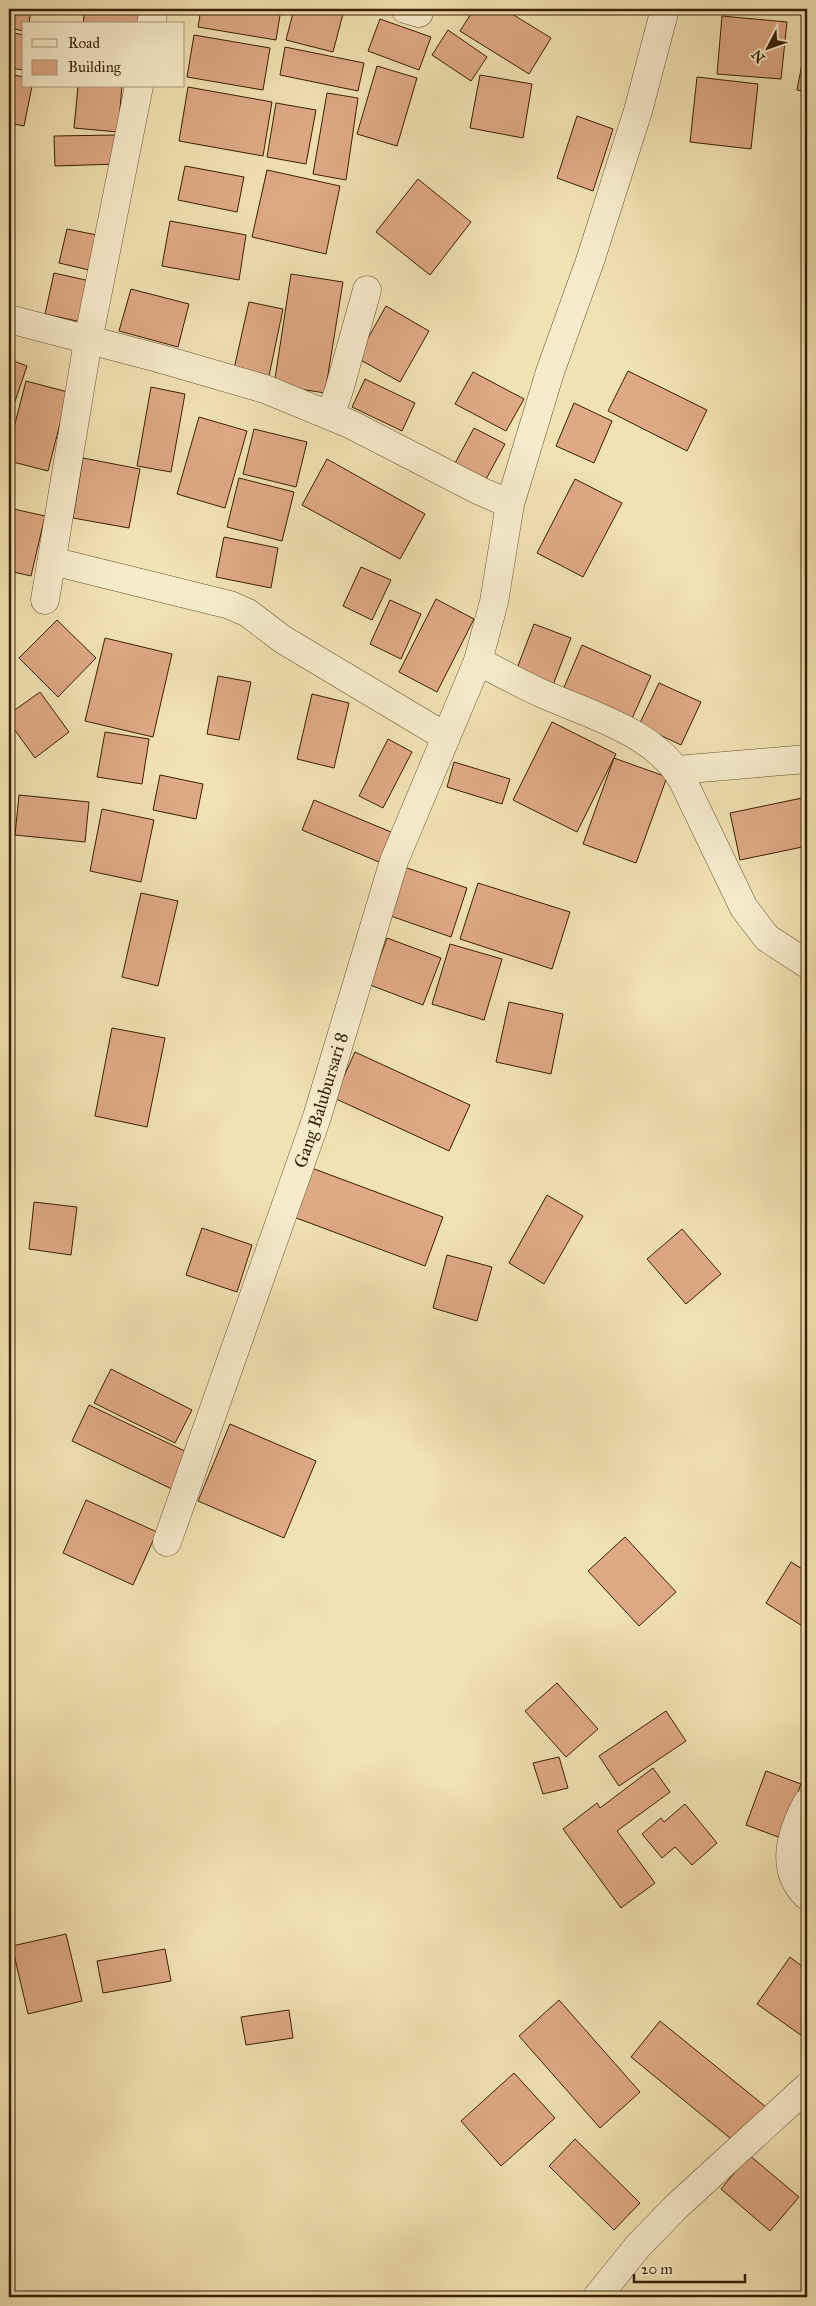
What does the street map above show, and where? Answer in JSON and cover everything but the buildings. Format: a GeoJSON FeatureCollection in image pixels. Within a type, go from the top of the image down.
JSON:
{"type":"FeatureCollection","features":[{"type":"Feature","properties":{"kind":"street"},"geometry":{"type":"LineString","coordinates":[[151,22],[154,9]]}},
{"type":"Feature","properties":{"kind":"street","name":"Gang Balubursari 8"},"geometry":{"type":"LineString","coordinates":[[167,1542],[317,1117],[394,861],[478,661],[494,602],[510,504],[550,372],[590,261],[633,128],[665,9]]}},
{"type":"Feature","properties":{"kind":"street"},"geometry":{"type":"LineString","coordinates":[[45,600],[88,341],[139,88]]}},
{"type":"Feature","properties":{"kind":"street"},"geometry":{"type":"LineString","coordinates":[[330,415],[339,390],[367,290]]}},
{"type":"Feature","properties":{"kind":"street"},"geometry":{"type":"LineString","coordinates":[[9,319],[265,389],[330,415],[510,504]]}},
{"type":"Feature","properties":{"kind":"street"},"geometry":{"type":"LineString","coordinates":[[52,561],[230,605],[248,613],[282,639],[446,737]]}},
{"type":"Feature","properties":{"kind":"street"},"geometry":{"type":"LineString","coordinates":[[478,661],[512,680],[643,740],[656,749],[677,770],[744,908],[768,938],[807,964]]}},
{"type":"Feature","properties":{"kind":"street"},"geometry":{"type":"LineString","coordinates":[[677,770],[807,760]]}},
{"type":"Feature","properties":{"kind":"street"},"geometry":{"type":"LineString","coordinates":[[807,1803],[793,1834],[790,1854],[790,1868],[795,1882],[807,1896]]}},
{"type":"Feature","properties":{"kind":"street"},"geometry":{"type":"LineString","coordinates":[[597,2297],[639,2244],[676,2206],[807,2087]]}}]}
